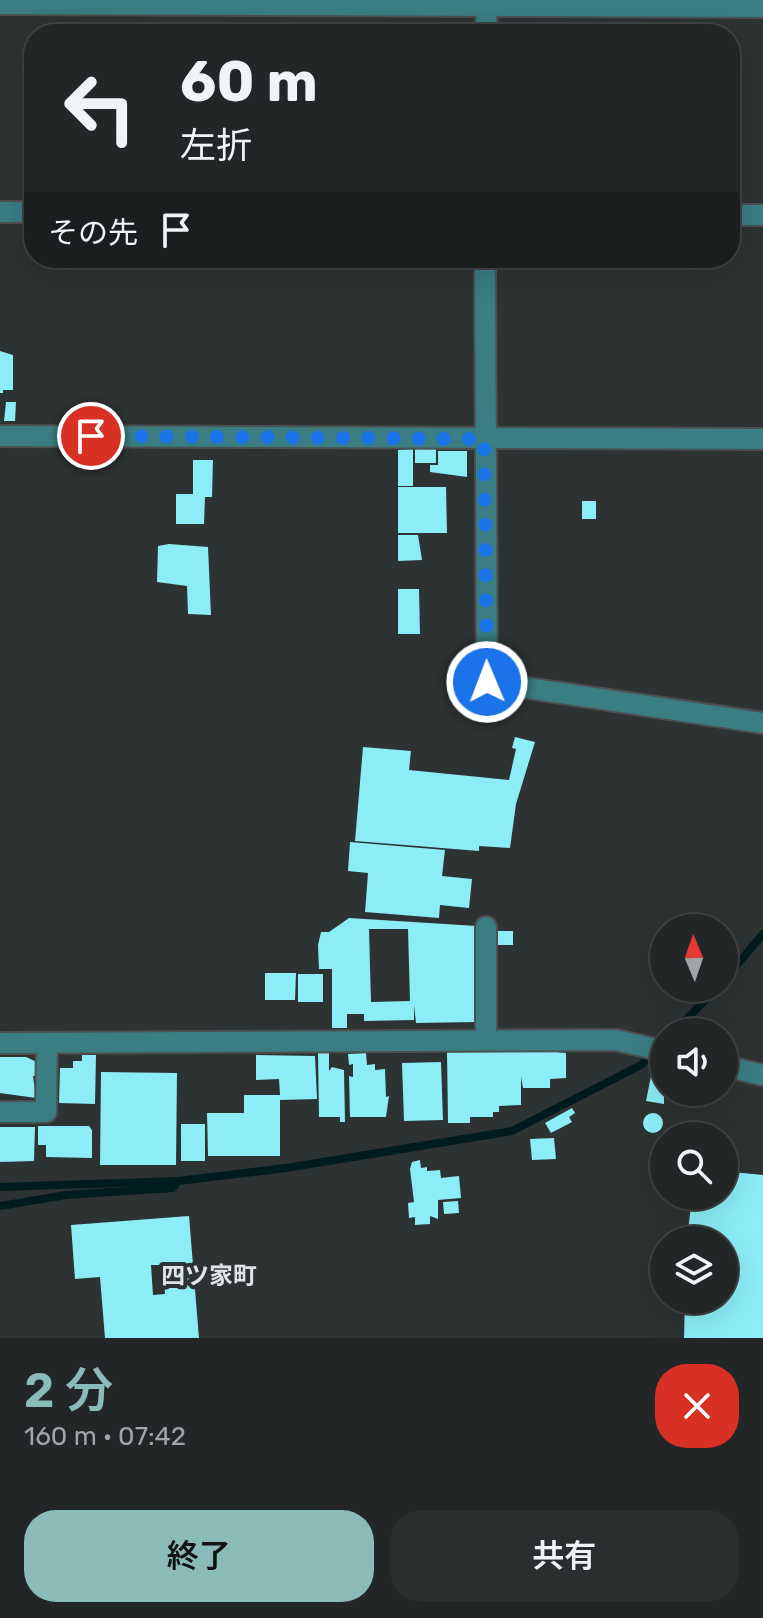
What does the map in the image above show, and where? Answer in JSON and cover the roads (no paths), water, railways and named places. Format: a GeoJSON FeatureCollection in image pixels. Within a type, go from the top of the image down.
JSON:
{"type":"FeatureCollection","features":[{"type":"Feature","properties":{"kind":"street"},"geometry":{"type":"LineString","coordinates":[[0,4],[487,3],[763,7]]}},
{"type":"Feature","properties":{"kind":"street"},"geometry":{"type":"LineString","coordinates":[[486,24],[487,3]]}},
{"type":"Feature","properties":{"kind":"street"},"geometry":{"type":"LineString","coordinates":[[0,212],[24,212]]}},
{"type":"Feature","properties":{"kind":"street"},"geometry":{"type":"LineString","coordinates":[[740,215],[763,215]]}},
{"type":"Feature","properties":{"kind":"street"},"geometry":{"type":"LineString","coordinates":[[485,268],[487,682],[763,723]]}},
{"type":"Feature","properties":{"kind":"street"},"geometry":{"type":"LineString","coordinates":[[0,436],[763,439]]}},
{"type":"Feature","properties":{"kind":"street"},"geometry":{"type":"LineString","coordinates":[[486,927],[486,1040]]}},
{"type":"Feature","properties":{"kind":"street"},"geometry":{"type":"LineString","coordinates":[[0,1043],[616,1040],[650,1048]]}},
{"type":"Feature","properties":{"kind":"street"},"geometry":{"type":"LineString","coordinates":[[0,1112],[46,1112],[47,1043]]}},
{"type":"Feature","properties":{"kind":"street"},"geometry":{"type":"LineString","coordinates":[[738,1069],[763,1075]]}},
{"type":"Feature","properties":{"kind":"waterway"},"geometry":{"type":"LineString","coordinates":[[738,963],[763,934]]}},
{"type":"Feature","properties":{"kind":"waterway"},"geometry":{"type":"LineString","coordinates":[[688,1018],[703,1002]]}},
{"type":"Feature","properties":{"kind":"waterway"},"geometry":{"type":"LineString","coordinates":[[0,1187],[178,1181],[286,1168],[512,1131],[641,1065],[650,1056]]}},
{"type":"Feature","properties":{"kind":"waterway"},"geometry":{"type":"LineString","coordinates":[[0,1206],[66,1195],[173,1188],[178,1181]]}},
{"type":"Feature","properties":{"kind":"district","name":"四ツ家町"},"geometry":{"type":"Point","coordinates":[209,1276]}}]}
